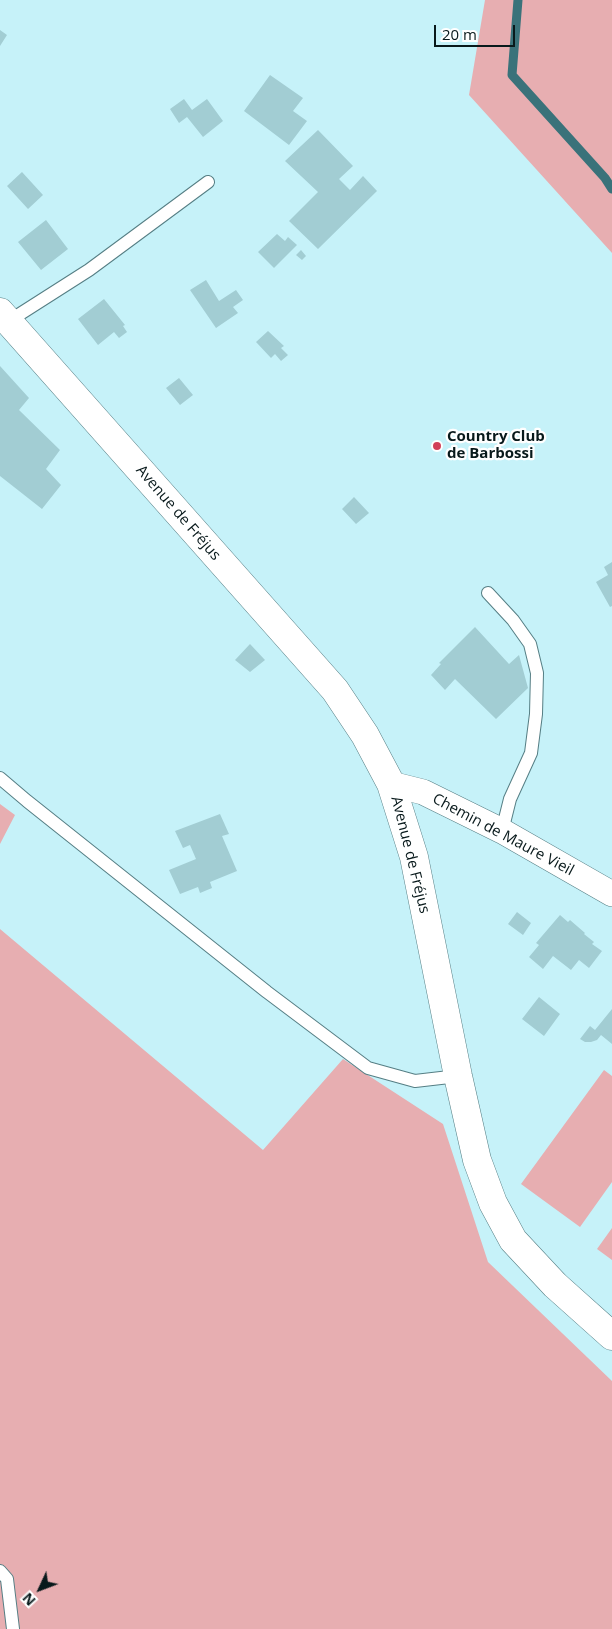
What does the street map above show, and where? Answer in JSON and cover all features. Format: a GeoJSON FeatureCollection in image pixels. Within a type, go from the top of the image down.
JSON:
{"type":"FeatureCollection","features":[{"type":"Feature","properties":{"kind":"main road","name":"Avenue de Fréjus"},"geometry":{"type":"LineString","coordinates":[[4,317],[335,690],[365,735],[392,784],[414,857],[458,1076],[477,1160],[493,1203],[513,1240],[554,1285],[612,1336]]}},
{"type":"Feature","properties":{"kind":"street","name":"Chemin de Maure Vieil"},"geometry":{"type":"LineString","coordinates":[[392,784],[423,792],[502,831],[612,894]]}},
{"type":"Feature","properties":{"kind":"lane"},"geometry":{"type":"LineString","coordinates":[[4,317],[90,270],[208,182]]}},
{"type":"Feature","properties":{"kind":"lane"},"geometry":{"type":"LineString","coordinates":[[488,592],[513,620],[530,644],[537,673],[536,714],[531,753],[510,799],[502,831]]}},
{"type":"Feature","properties":{"kind":"lane"},"geometry":{"type":"LineString","coordinates":[[0,778],[267,992],[368,1068],[415,1081],[458,1076]]}},
{"type":"Feature","properties":{"kind":"lane"},"geometry":{"type":"LineString","coordinates":[[0,1571],[7,1578],[13,1629]]}},
{"type":"Feature","properties":{"kind":"shaded area"},"geometry":{"type":"Polygon","coordinates":[[[485,0],[612,0],[612,253],[469,95],[485,0]]]}},
{"type":"Feature","properties":{"kind":"shaded area"},"geometry":{"type":"Polygon","coordinates":[[[0,804],[15,815],[0,844],[0,804]]]}},
{"type":"Feature","properties":{"kind":"shaded area"},"geometry":{"type":"Polygon","coordinates":[[[0,929],[263,1150],[343,1059],[443,1124],[488,1262],[612,1381],[612,1629],[0,1629],[0,929]]]}},
{"type":"Feature","properties":{"kind":"shaded area"},"geometry":{"type":"Polygon","coordinates":[[[604,1070],[612,1076],[612,1182],[580,1227],[521,1184],[604,1070]]]}},
{"type":"Feature","properties":{"kind":"shaded area"},"geometry":{"type":"Polygon","coordinates":[[[612,1228],[612,1260],[597,1249],[612,1228]]]}},
{"type":"Feature","properties":{"kind":"building"},"geometry":{"type":"Polygon","coordinates":[[[0,30],[7,35],[0,46],[0,30]]]}},
{"type":"Feature","properties":{"kind":"building"},"geometry":{"type":"Polygon","coordinates":[[[270,75],[303,98],[293,111],[307,121],[289,145],[244,111],[270,75]]]}},
{"type":"Feature","properties":{"kind":"building"},"geometry":{"type":"Polygon","coordinates":[[[184,99],[192,110],[207,99],[223,121],[203,137],[187,117],[179,123],[170,109],[184,99]]]}},
{"type":"Feature","properties":{"kind":"building"},"geometry":{"type":"Polygon","coordinates":[[[318,130],[353,166],[339,179],[350,190],[363,176],[377,191],[318,249],[289,221],[318,192],[285,161],[318,130]]]}},
{"type":"Feature","properties":{"kind":"building"},"geometry":{"type":"Polygon","coordinates":[[[22,172],[43,195],[28,209],[7,186],[22,172]]]}},
{"type":"Feature","properties":{"kind":"building"},"geometry":{"type":"Polygon","coordinates":[[[46,220],[68,249],[41,270],[18,242],[46,220]]]}},
{"type":"Feature","properties":{"kind":"building"},"geometry":{"type":"Polygon","coordinates":[[[277,234],[285,241],[288,237],[297,245],[274,268],[258,252],[277,234]]]}},
{"type":"Feature","properties":{"kind":"building"},"geometry":{"type":"Polygon","coordinates":[[[301,250],[306,256],[302,260],[296,255],[301,250]]]}},
{"type":"Feature","properties":{"kind":"building"},"geometry":{"type":"Polygon","coordinates":[[[206,280],[219,301],[236,290],[243,300],[233,307],[238,313],[216,328],[190,290],[206,280]]]}},
{"type":"Feature","properties":{"kind":"building"},"geometry":{"type":"Polygon","coordinates":[[[104,299],[125,325],[123,326],[127,332],[119,338],[114,332],[98,345],[78,319],[104,299]]]}},
{"type":"Feature","properties":{"kind":"building"},"geometry":{"type":"Polygon","coordinates":[[[268,331],[284,346],[281,348],[288,355],[281,361],[275,354],[271,358],[256,342],[268,331]]]}},
{"type":"Feature","properties":{"kind":"building"},"geometry":{"type":"Polygon","coordinates":[[[0,366],[29,398],[19,410],[60,450],[46,469],[61,485],[42,509],[0,476],[0,366]]]}},
{"type":"Feature","properties":{"kind":"building"},"geometry":{"type":"Polygon","coordinates":[[[179,378],[193,395],[180,405],[166,388],[179,378]]]}},
{"type":"Feature","properties":{"kind":"building"},"geometry":{"type":"Polygon","coordinates":[[[354,497],[369,513],[356,524],[342,509],[354,497]]]}},
{"type":"Feature","properties":{"kind":"building"},"geometry":{"type":"Polygon","coordinates":[[[612,562],[612,606],[610,607],[596,582],[608,575],[604,567],[612,562]]]}},
{"type":"Feature","properties":{"kind":"building"},"geometry":{"type":"Polygon","coordinates":[[[475,627],[509,664],[519,655],[528,688],[496,719],[455,679],[445,690],[431,675],[441,664],[439,663],[475,627]]]}},
{"type":"Feature","properties":{"kind":"building"},"geometry":{"type":"Polygon","coordinates":[[[250,644],[265,660],[250,672],[235,660],[250,644]]]}},
{"type":"Feature","properties":{"kind":"building"},"geometry":{"type":"Polygon","coordinates":[[[220,814],[229,834],[222,836],[237,871],[210,882],[212,888],[200,893],[198,887],[180,894],[169,870],[196,859],[190,845],[183,848],[175,831],[220,814]]]}},
{"type":"Feature","properties":{"kind":"building"},"geometry":{"type":"Polygon","coordinates":[[[517,912],[531,923],[523,935],[508,924],[517,912]]]}},
{"type":"Feature","properties":{"kind":"building"},"geometry":{"type":"Polygon","coordinates":[[[560,915],[568,922],[570,920],[594,942],[592,944],[602,951],[589,968],[579,960],[571,970],[553,956],[543,969],[529,957],[539,945],[536,943],[560,915]]]}},
{"type":"Feature","properties":{"kind":"building"},"geometry":{"type":"Polygon","coordinates":[[[539,997],[560,1014],[544,1036],[522,1019],[539,997]]]}},
{"type":"Feature","properties":{"kind":"building"},"geometry":{"type":"Polygon","coordinates":[[[612,1009],[612,1044],[601,1035],[597,1040],[591,1042],[585,1042],[580,1039],[590,1026],[595,1030],[612,1009]]]}},
{"type":"Feature","properties":{"kind":"waterway"},"geometry":{"type":"LineString","coordinates":[[518,0],[512,75],[605,178],[612,189]]}},
{"type":"Feature","properties":{"kind":"place","name":"Country Club de Barbossi"},"geometry":{"type":"Point","coordinates":[437,446]}}]}
